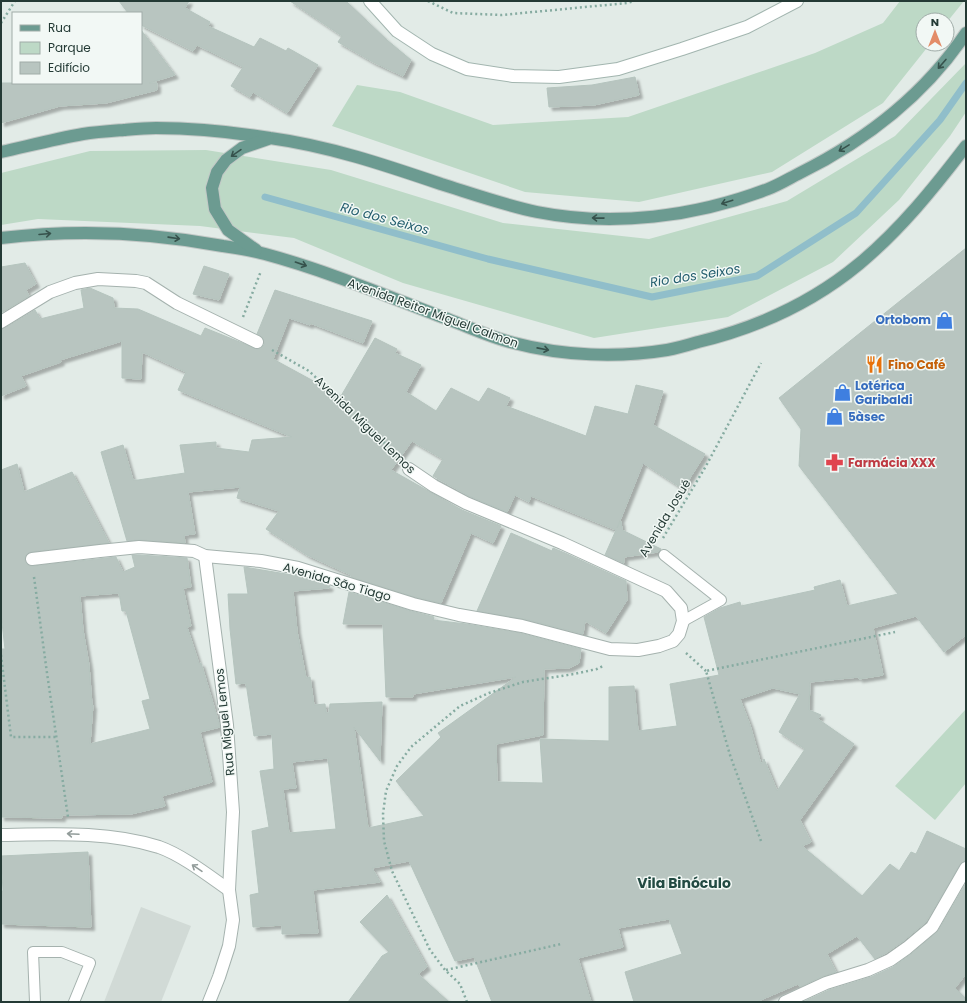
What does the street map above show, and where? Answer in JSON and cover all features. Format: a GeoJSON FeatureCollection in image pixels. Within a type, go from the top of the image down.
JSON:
{"type":"FeatureCollection","features":[{"type":"Feature","properties":{"kind":"main road"},"geometry":{"type":"LineString","coordinates":[[1,152],[84,134],[154,128],[211,131],[271,138],[316,146],[373,161],[495,202],[538,212],[609,219],[631,219],[676,214],[719,205],[769,189],[815,166],[859,139],[897,111],[954,51],[966,33]]}},
{"type":"Feature","properties":{"kind":"main road"},"geometry":{"type":"LineString","coordinates":[[264,254],[228,230],[215,210],[212,188],[217,172],[226,160],[242,148],[271,138]]}},
{"type":"Feature","properties":{"kind":"main road","name":"Avenida Reitor Miguel Calmon"},"geometry":{"type":"LineString","coordinates":[[3,238],[57,233],[118,233],[160,236],[209,243],[264,254],[298,263],[514,343],[556,351],[596,354],[637,353],[669,350],[721,336],[774,317],[825,288],[859,264],[890,235],[930,193],[966,146]]}},
{"type":"Feature","properties":{"kind":"street"},"geometry":{"type":"LineString","coordinates":[[370,1],[398,31],[432,54],[467,69],[513,76],[559,77],[618,69],[682,49],[746,27],[797,1]]}},
{"type":"Feature","properties":{"kind":"street"},"geometry":{"type":"LineString","coordinates":[[1,322],[50,292],[75,283],[98,279],[136,281],[146,282],[177,303],[257,342]]}},
{"type":"Feature","properties":{"kind":"street","name":"Avenida Miguel Lemos"},"geometry":{"type":"LineString","coordinates":[[410,470],[434,486],[466,503],[562,543],[666,591],[681,608],[683,621]]}},
{"type":"Feature","properties":{"kind":"street","name":"Avenida São Tiago"},"geometry":{"type":"LineString","coordinates":[[32,559],[100,550],[139,547],[194,550],[205,556],[261,561],[298,568],[413,604],[459,616],[522,626],[610,649],[638,650],[673,642]]}},
{"type":"Feature","properties":{"kind":"street","name":"Rua Miguel Lemos"},"geometry":{"type":"LineString","coordinates":[[205,556],[227,725],[233,812],[229,890]]}},
{"type":"Feature","properties":{"kind":"street"},"geometry":{"type":"LineString","coordinates":[[673,642],[679,634],[683,621]]}},
{"type":"Feature","properties":{"kind":"street"},"geometry":{"type":"LineString","coordinates":[[1,835],[71,833],[117,837],[159,848],[192,864],[229,890],[233,920],[229,946],[209,1002]]}},
{"type":"Feature","properties":{"kind":"street"},"geometry":{"type":"LineString","coordinates":[[785,1002],[826,983],[868,970],[890,960],[907,948],[932,927],[966,868]]}},
{"type":"Feature","properties":{"kind":"lane"},"geometry":{"type":"LineString","coordinates":[[664,556],[721,600],[683,621]]}},
{"type":"Feature","properties":{"kind":"lane"},"geometry":{"type":"LineString","coordinates":[[35,1002],[33,952],[62,952],[90,963],[74,1002]]}},
{"type":"Feature","properties":{"kind":"path"},"geometry":{"type":"LineString","coordinates":[[1,23],[15,1]]}},
{"type":"Feature","properties":{"kind":"path"},"geometry":{"type":"LineString","coordinates":[[428,1],[453,13],[502,15],[627,3],[634,1]]}},
{"type":"Feature","properties":{"kind":"path"},"geometry":{"type":"LineString","coordinates":[[237,332],[264,254]]}},
{"type":"Feature","properties":{"kind":"path","name":"Avenida Miguel Lemos"},"geometry":{"type":"LineString","coordinates":[[257,342],[309,371],[377,435],[410,470]]}},
{"type":"Feature","properties":{"kind":"path","name":"Avenida Josué"},"geometry":{"type":"LineString","coordinates":[[663,539],[706,466],[762,363]]}},
{"type":"Feature","properties":{"kind":"path"},"geometry":{"type":"LineString","coordinates":[[32,559],[56,737],[71,833]]}},
{"type":"Feature","properties":{"kind":"path"},"geometry":{"type":"LineString","coordinates":[[706,671],[895,632]]}},
{"type":"Feature","properties":{"kind":"path"},"geometry":{"type":"LineString","coordinates":[[673,642],[706,671],[730,755],[762,841]]}},
{"type":"Feature","properties":{"kind":"path"},"geometry":{"type":"LineString","coordinates":[[1,656],[11,737],[56,737]]}},
{"type":"Feature","properties":{"kind":"path"},"geometry":{"type":"LineString","coordinates":[[467,1002],[460,984],[445,970],[430,950],[392,871],[384,841],[383,814],[386,791],[398,766],[411,747],[460,706],[489,693],[523,682],[574,674],[604,666]]}},
{"type":"Feature","properties":{"kind":"path"},"geometry":{"type":"LineString","coordinates":[[445,970],[561,944]]}},
{"type":"Feature","properties":{"kind":"shaded area"},"geometry":{"type":"Polygon","coordinates":[[[141,907],[191,926],[161,1002],[104,1002],[141,907]]]}},
{"type":"Feature","properties":{"kind":"green space"},"geometry":{"type":"Polygon","coordinates":[[[900,1],[964,1],[955,12],[915,12],[915,52],[924,52],[883,103],[772,172],[639,202],[525,192],[332,126],[357,85],[400,92],[493,125],[628,117],[815,53],[883,23],[900,1]]]}},
{"type":"Feature","properties":{"kind":"green space"},"geometry":{"type":"Polygon","coordinates":[[[966,63],[966,112],[950,136],[899,200],[833,262],[728,317],[594,338],[403,283],[294,238],[200,226],[38,219],[1,225],[1,173],[90,151],[206,150],[331,170],[503,223],[649,239],[787,201],[895,136],[966,63]]]}},
{"type":"Feature","properties":{"kind":"green space"},"geometry":{"type":"Polygon","coordinates":[[[966,709],[966,783],[935,820],[895,786],[966,709]]]}},
{"type":"Feature","properties":{"kind":"building"},"geometry":{"type":"Polygon","coordinates":[[[119,1],[189,1],[185,8],[210,22],[208,26],[254,47],[260,38],[286,51],[288,48],[318,65],[287,113],[253,92],[250,97],[231,86],[243,67],[197,45],[193,51],[142,26],[142,12],[127,12],[119,1]]]}},
{"type":"Feature","properties":{"kind":"building"},"geometry":{"type":"Polygon","coordinates":[[[290,1],[346,1],[387,40],[411,60],[403,76],[373,62],[338,42],[342,36],[290,1]]]}},
{"type":"Feature","properties":{"kind":"building"},"geometry":{"type":"Polygon","coordinates":[[[142,31],[175,75],[149,83],[157,83],[157,90],[106,103],[60,106],[1,123],[1,83],[142,84],[142,31]]]}},
{"type":"Feature","properties":{"kind":"building"},"geometry":{"type":"Polygon","coordinates":[[[635,77],[639,95],[594,105],[549,107],[547,88],[592,85],[635,77]]]}},
{"type":"Feature","properties":{"kind":"building"},"geometry":{"type":"Polygon","coordinates":[[[966,248],[966,635],[944,652],[916,616],[873,628],[883,675],[859,679],[859,677],[810,682],[809,710],[821,715],[818,719],[854,744],[800,820],[811,842],[802,846],[862,896],[890,864],[899,871],[911,852],[916,854],[927,831],[966,849],[966,861],[960,864],[926,922],[902,942],[875,959],[857,936],[827,954],[836,972],[823,976],[800,987],[798,984],[756,1002],[634,1002],[625,972],[682,954],[669,919],[618,928],[623,947],[578,958],[591,1002],[492,1002],[474,957],[455,961],[409,861],[372,868],[380,882],[313,890],[318,933],[282,934],[282,925],[253,927],[250,895],[259,893],[252,831],[269,827],[260,771],[274,769],[272,734],[254,736],[246,683],[236,684],[228,594],[248,594],[244,567],[298,576],[330,586],[329,588],[293,591],[297,631],[306,678],[310,677],[314,705],[325,704],[326,713],[329,713],[330,704],[382,702],[380,761],[354,727],[368,828],[424,816],[396,781],[441,737],[438,733],[516,677],[413,694],[413,697],[386,697],[383,624],[343,624],[349,592],[434,617],[433,620],[520,633],[581,649],[579,663],[569,668],[544,669],[543,735],[496,744],[497,782],[543,783],[540,739],[609,741],[609,687],[634,686],[638,731],[677,726],[670,684],[719,675],[704,617],[720,608],[740,602],[741,606],[815,590],[814,587],[840,580],[847,606],[898,594],[799,466],[801,429],[779,398],[966,248]],[[773,688],[740,699],[750,725],[761,764],[764,759],[777,791],[805,749],[779,732],[800,694],[773,688]],[[328,758],[292,762],[296,788],[283,789],[289,833],[336,829],[328,758]]]}},
{"type":"Feature","properties":{"kind":"building"},"geometry":{"type":"Polygon","coordinates":[[[25,263],[36,284],[26,290],[29,296],[1,313],[1,267],[25,263]]]}},
{"type":"Feature","properties":{"kind":"building"},"geometry":{"type":"Polygon","coordinates":[[[204,266],[229,274],[219,300],[193,294],[204,266]]]}},
{"type":"Feature","properties":{"kind":"building"},"geometry":{"type":"Polygon","coordinates":[[[90,288],[113,298],[114,308],[138,309],[201,336],[205,328],[257,349],[264,345],[263,338],[257,334],[275,290],[372,321],[363,343],[310,323],[310,325],[289,318],[273,359],[341,396],[375,338],[397,349],[395,353],[421,365],[406,392],[436,411],[451,388],[479,402],[488,388],[510,398],[506,406],[586,436],[595,406],[628,414],[636,385],[663,391],[653,425],[705,454],[683,489],[643,463],[617,528],[621,521],[622,530],[661,549],[658,552],[624,557],[624,563],[605,555],[616,530],[531,496],[529,502],[515,495],[507,512],[469,496],[433,476],[443,459],[412,441],[391,470],[462,510],[501,526],[493,543],[471,533],[441,603],[415,597],[351,577],[351,575],[307,555],[266,529],[279,511],[237,498],[240,487],[188,492],[195,534],[184,535],[185,543],[140,540],[127,541],[101,452],[123,445],[133,480],[138,480],[185,473],[180,445],[216,442],[216,448],[249,452],[252,440],[292,437],[178,390],[186,372],[142,352],[141,379],[122,378],[122,341],[60,360],[61,362],[21,376],[26,386],[1,396],[1,329],[35,310],[40,319],[84,308],[81,290],[90,288]]]}},
{"type":"Feature","properties":{"kind":"building"},"geometry":{"type":"Polygon","coordinates":[[[17,464],[24,492],[72,472],[109,543],[31,552],[25,556],[25,560],[29,566],[116,557],[123,572],[135,567],[132,555],[187,558],[191,587],[183,588],[191,626],[187,627],[199,664],[201,663],[220,727],[200,732],[212,782],[162,796],[165,806],[131,814],[62,815],[62,818],[1,817],[1,649],[5,649],[1,614],[1,470],[17,464]],[[119,593],[80,596],[93,705],[90,744],[150,729],[142,701],[150,699],[126,611],[122,611],[119,593]]]}},
{"type":"Feature","properties":{"kind":"building"},"geometry":{"type":"Polygon","coordinates":[[[511,533],[552,551],[553,548],[565,553],[626,581],[627,600],[606,633],[585,621],[583,634],[524,619],[477,611],[511,533]]]}},
{"type":"Feature","properties":{"kind":"building"},"geometry":{"type":"Polygon","coordinates":[[[88,852],[91,927],[1,924],[1,891],[3,891],[1,856],[88,852]]]}},
{"type":"Feature","properties":{"kind":"building"},"geometry":{"type":"Polygon","coordinates":[[[966,883],[966,974],[955,988],[966,999],[966,1002],[803,1002],[829,990],[871,977],[893,967],[911,954],[938,931],[966,883]]]}},
{"type":"Feature","properties":{"kind":"building"},"geometry":{"type":"Polygon","coordinates":[[[387,895],[427,967],[418,974],[449,1002],[348,1002],[382,956],[389,952],[360,922],[387,895]]]}},
{"type":"Feature","properties":{"kind":"waterway","name":"Rio dos Seixos"},"geometry":{"type":"LineString","coordinates":[[265,197],[488,259],[652,297],[757,276],[856,213],[940,120],[966,83]]}},
{"type":"Feature","properties":{"kind":"place","name":"Ortobom"},"geometry":{"type":"Point","coordinates":[944,320]}},
{"type":"Feature","properties":{"kind":"place","name":"Fino Café"},"geometry":{"type":"Point","coordinates":[875,365]}},
{"type":"Feature","properties":{"kind":"place","name":"Lotérica Garibaldi"},"geometry":{"type":"Point","coordinates":[842,393]}},
{"type":"Feature","properties":{"kind":"place","name":"5àsec"},"geometry":{"type":"Point","coordinates":[835,417]}},
{"type":"Feature","properties":{"kind":"place","name":"Farmácia XXX"},"geometry":{"type":"Point","coordinates":[835,463]}},
{"type":"Feature","properties":{"kind":"district","name":"Vila Binóculo"},"geometry":{"type":"Point","coordinates":[684,883]}}]}
